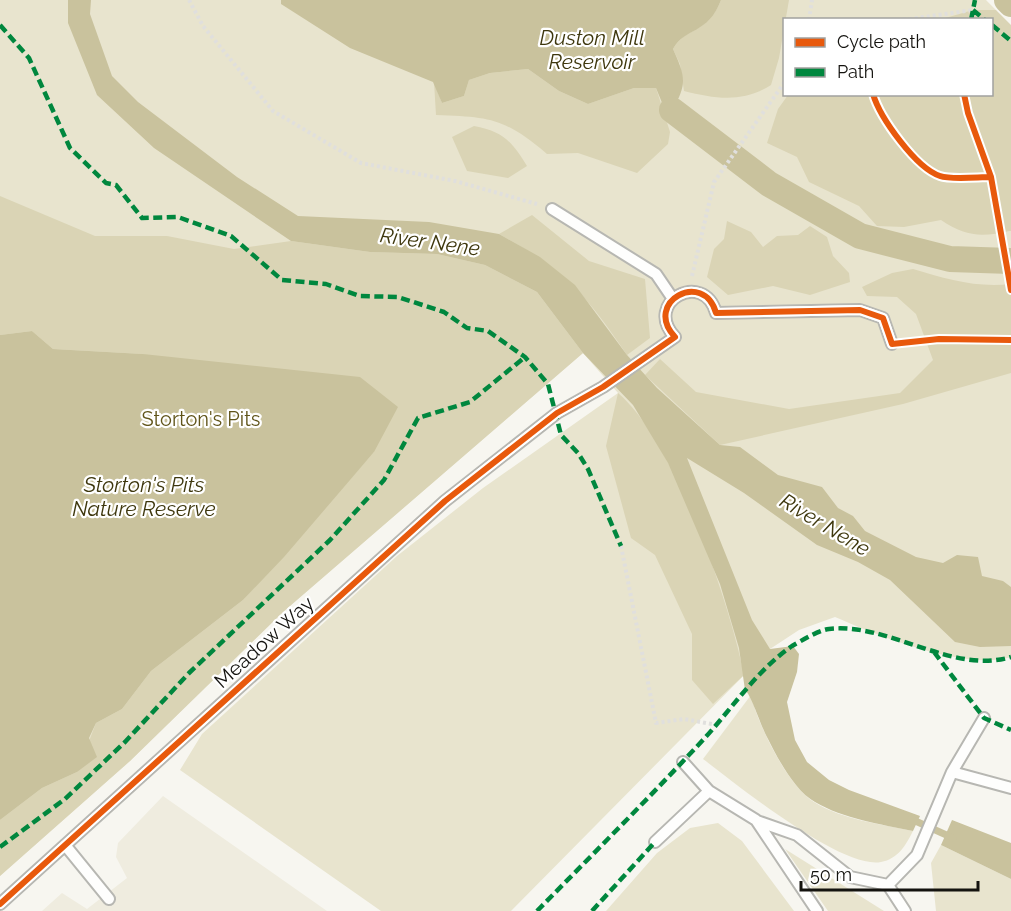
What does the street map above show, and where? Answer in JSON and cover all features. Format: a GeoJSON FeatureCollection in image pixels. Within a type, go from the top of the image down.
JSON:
{"type":"FeatureCollection","features":[{"type":"Feature","properties":{"kind":"lane"},"geometry":{"type":"LineString","coordinates":[[552,209],[657,274],[673,299],[688,291],[704,295],[711,301],[716,313],[860,310],[882,318],[892,344]]}},
{"type":"Feature","properties":{"kind":"lane","name":"Meadow Way"},"geometry":{"type":"LineString","coordinates":[[0,904],[445,501],[557,413],[603,387],[675,337],[669,331],[665,314],[673,299]]}},
{"type":"Feature","properties":{"kind":"lane"},"geometry":{"type":"LineString","coordinates":[[888,885],[917,855],[952,772],[984,718]]}},
{"type":"Feature","properties":{"kind":"lane"},"geometry":{"type":"LineString","coordinates":[[682,762],[709,791],[756,820],[798,835],[850,877],[888,885],[905,911]]}},
{"type":"Feature","properties":{"kind":"lane"},"geometry":{"type":"LineString","coordinates":[[952,772],[1011,788]]}},
{"type":"Feature","properties":{"kind":"lane"},"geometry":{"type":"LineString","coordinates":[[655,842],[709,791]]}},
{"type":"Feature","properties":{"kind":"lane"},"geometry":{"type":"LineString","coordinates":[[756,820],[817,911]]}},
{"type":"Feature","properties":{"kind":"lane"},"geometry":{"type":"LineString","coordinates":[[65,845],[109,899]]}},
{"type":"Feature","properties":{"kind":"path"},"geometry":{"type":"LineString","coordinates":[[189,0],[202,26],[273,111],[361,163],[455,181],[552,209]]}},
{"type":"Feature","properties":{"kind":"path"},"geometry":{"type":"LineString","coordinates":[[809,18],[812,0]]}},
{"type":"Feature","properties":{"kind":"path"},"geometry":{"type":"LineString","coordinates":[[916,18],[973,9]]}},
{"type":"Feature","properties":{"kind":"path"},"geometry":{"type":"LineString","coordinates":[[688,291],[714,182],[783,84]]}},
{"type":"Feature","properties":{"kind":"path"},"geometry":{"type":"LineString","coordinates":[[621,546],[656,723],[684,719],[717,725]]}},
{"type":"Feature","properties":{"kind":"shaded area"},"geometry":{"type":"Polygon","coordinates":[[[721,0],[789,0],[786,18],[783,18],[779,58],[771,85],[750,95],[729,98],[684,91],[680,64],[673,49],[684,37],[710,19],[721,0]]]}},
{"type":"Feature","properties":{"kind":"shaded area"},"geometry":{"type":"Polygon","coordinates":[[[973,10],[996,10],[1011,25],[1011,231],[982,235],[966,233],[941,220],[904,227],[877,226],[859,206],[809,182],[797,157],[767,143],[778,109],[787,96],[993,96],[993,18],[945,18],[973,10]]]}},
{"type":"Feature","properties":{"kind":"shaded area"},"geometry":{"type":"Polygon","coordinates":[[[528,69],[559,91],[588,104],[634,88],[656,88],[670,132],[668,144],[637,173],[578,153],[547,154],[519,133],[496,122],[470,117],[436,115],[434,82],[442,103],[464,96],[469,80],[490,73],[528,69]]]}},
{"type":"Feature","properties":{"kind":"shaded area"},"geometry":{"type":"Polygon","coordinates":[[[474,126],[492,131],[505,138],[527,166],[508,178],[467,171],[452,137],[474,126]]]}},
{"type":"Feature","properties":{"kind":"shaded area"},"geometry":{"type":"Polygon","coordinates":[[[0,196],[95,236],[167,236],[234,249],[291,241],[370,252],[437,254],[485,265],[537,292],[583,353],[283,612],[130,761],[0,876],[0,820],[42,788],[77,772],[96,723],[122,709],[151,671],[243,600],[374,452],[143,354],[53,349],[32,331],[0,335],[0,196]]]}},
{"type":"Feature","properties":{"kind":"shaded area"},"geometry":{"type":"Polygon","coordinates":[[[532,215],[589,261],[645,279],[650,338],[627,355],[599,315],[572,285],[541,260],[499,234],[532,215]]]}},
{"type":"Feature","properties":{"kind":"shaded area"},"geometry":{"type":"Polygon","coordinates":[[[727,221],[751,232],[763,247],[777,236],[798,235],[810,226],[827,237],[833,256],[849,273],[850,282],[810,295],[773,286],[728,295],[707,277],[714,249],[724,239],[727,221]]]}},
{"type":"Feature","properties":{"kind":"shaded area"},"geometry":{"type":"Polygon","coordinates":[[[913,269],[973,284],[1011,284],[1011,373],[903,404],[720,445],[645,375],[660,359],[696,392],[789,409],[900,393],[933,360],[916,314],[897,297],[867,296],[862,287],[892,273],[913,269]]]}},
{"type":"Feature","properties":{"kind":"shaded area"},"geometry":{"type":"Polygon","coordinates":[[[618,393],[639,416],[679,484],[697,525],[726,607],[744,675],[713,704],[692,680],[692,634],[655,555],[631,538],[606,446],[618,393]]]}},
{"type":"Feature","properties":{"kind":"shaded area"},"geometry":{"type":"Polygon","coordinates":[[[163,796],[327,911],[42,911],[62,893],[87,909],[127,878],[116,857],[118,843],[163,796]]]}},
{"type":"Feature","properties":{"kind":"green space","name":"Storton's Pits"},"geometry":{"type":"Polygon","coordinates":[[[0,0],[986,0],[996,10],[973,10],[971,18],[783,18],[783,96],[964,96],[1001,233],[1011,231],[1011,657],[992,660],[947,656],[898,642],[835,617],[799,630],[770,649],[511,911],[381,911],[180,770],[202,734],[397,556],[483,488],[618,393],[583,353],[283,612],[130,761],[0,876],[0,0]]]}},
{"type":"Feature","properties":{"kind":"green space"},"geometry":{"type":"Polygon","coordinates":[[[751,695],[760,722],[775,753],[784,769],[804,794],[814,802],[837,813],[862,821],[913,831],[897,855],[881,862],[864,861],[841,853],[790,823],[703,759],[751,695]]]}},
{"type":"Feature","properties":{"kind":"green space"},"geometry":{"type":"Polygon","coordinates":[[[718,823],[742,841],[794,911],[606,911],[657,853],[690,828],[718,823]]]}},
{"type":"Feature","properties":{"kind":"green space"},"geometry":{"type":"Polygon","coordinates":[[[941,845],[1011,879],[1011,911],[936,911],[931,863],[941,845]]]}},
{"type":"Feature","properties":{"kind":"green space"},"geometry":{"type":"Polygon","coordinates":[[[785,849],[884,911],[828,911],[785,849]]]}},
{"type":"Feature","properties":{"kind":"water","name":"River Nene"},"geometry":{"type":"Polygon","coordinates":[[[68,0],[91,0],[90,14],[112,76],[138,102],[237,177],[298,216],[429,222],[499,234],[540,257],[575,285],[627,355],[657,388],[720,445],[740,447],[778,475],[822,487],[838,508],[853,516],[865,531],[916,557],[943,563],[957,555],[978,557],[982,576],[1003,581],[1011,587],[1011,646],[980,647],[955,642],[890,580],[858,562],[817,545],[744,493],[687,458],[752,620],[770,649],[793,646],[799,654],[797,672],[787,702],[795,740],[807,762],[829,780],[849,790],[920,816],[913,831],[862,820],[826,808],[808,797],[788,774],[765,734],[751,698],[745,690],[739,648],[720,584],[668,463],[633,405],[583,353],[537,292],[485,265],[437,254],[370,252],[291,241],[154,148],[97,95],[68,23],[68,0]]]}},
{"type":"Feature","properties":{"kind":"water","name":"Duston Mill Reservoir"},"geometry":{"type":"Polygon","coordinates":[[[281,0],[721,0],[710,19],[684,37],[673,49],[682,73],[683,86],[672,110],[665,110],[656,88],[634,88],[588,104],[559,91],[528,69],[490,73],[469,80],[464,96],[442,103],[433,82],[350,48],[281,4],[281,0]]]}},
{"type":"Feature","properties":{"kind":"water","name":"Storton's Pits Nature Reserve"},"geometry":{"type":"Polygon","coordinates":[[[32,331],[53,349],[143,354],[360,377],[398,407],[374,452],[284,557],[243,600],[151,671],[122,709],[96,723],[89,738],[97,757],[77,772],[42,788],[0,820],[0,335],[32,331]]]}},
{"type":"Feature","properties":{"kind":"water"},"geometry":{"type":"Polygon","coordinates":[[[952,820],[1011,843],[1011,879],[941,845],[952,820]]]}},
{"type":"Feature","properties":{"kind":"waterway"},"geometry":{"type":"LineString","coordinates":[[1007,0],[1011,4]]}},
{"type":"Feature","properties":{"kind":"waterway"},"geometry":{"type":"LineString","coordinates":[[672,110],[769,184],[860,236],[950,259],[1011,261]]}},
{"type":"Feature","properties":{"kind":"waterway"},"geometry":{"type":"LineString","coordinates":[[911,819],[953,838]]}},
{"type":"Feature","properties":{"kind":"marked path"},"geometry":{"type":"LineString","coordinates":[[971,18],[975,0]]}},
{"type":"Feature","properties":{"kind":"marked path"},"geometry":{"type":"LineString","coordinates":[[973,10],[983,18]]}},
{"type":"Feature","properties":{"kind":"marked path"},"geometry":{"type":"LineString","coordinates":[[0,25],[29,58],[70,148],[106,183],[116,185],[142,218],[178,217],[231,236],[282,280],[326,284],[360,296],[398,297],[444,312],[467,328],[488,331],[525,357],[548,384],[561,435],[578,453],[588,469],[621,546]]}},
{"type":"Feature","properties":{"kind":"marked path"},"geometry":{"type":"LineString","coordinates":[[993,26],[1011,41]]}},
{"type":"Feature","properties":{"kind":"marked path"},"geometry":{"type":"LineString","coordinates":[[0,847],[65,799],[125,742],[189,673],[330,540],[384,480],[418,418],[470,402],[525,357]]}},
{"type":"Feature","properties":{"kind":"marked path"},"geometry":{"type":"LineString","coordinates":[[537,911],[682,763],[767,667],[792,646],[805,639],[829,629],[852,629],[966,659],[989,661],[1011,657]]}},
{"type":"Feature","properties":{"kind":"marked path"},"geometry":{"type":"LineString","coordinates":[[934,652],[984,718],[1011,730]]}},
{"type":"Feature","properties":{"kind":"marked path"},"geometry":{"type":"LineString","coordinates":[[592,911],[655,842]]}},
{"type":"Feature","properties":{"kind":"cycle path"},"geometry":{"type":"LineString","coordinates":[[874,96],[883,116],[900,141],[920,163],[931,171],[951,178],[991,177]]}},
{"type":"Feature","properties":{"kind":"cycle path"},"geometry":{"type":"LineString","coordinates":[[964,96],[968,113],[991,177],[1011,290]]}},
{"type":"Feature","properties":{"kind":"cycle path"},"geometry":{"type":"LineString","coordinates":[[0,904],[445,501],[557,413],[603,387],[675,337],[667,324],[666,312],[670,302],[679,295],[689,292],[700,293],[709,300],[716,313],[860,310],[883,318],[892,344],[939,339],[1011,340]]}}]}
